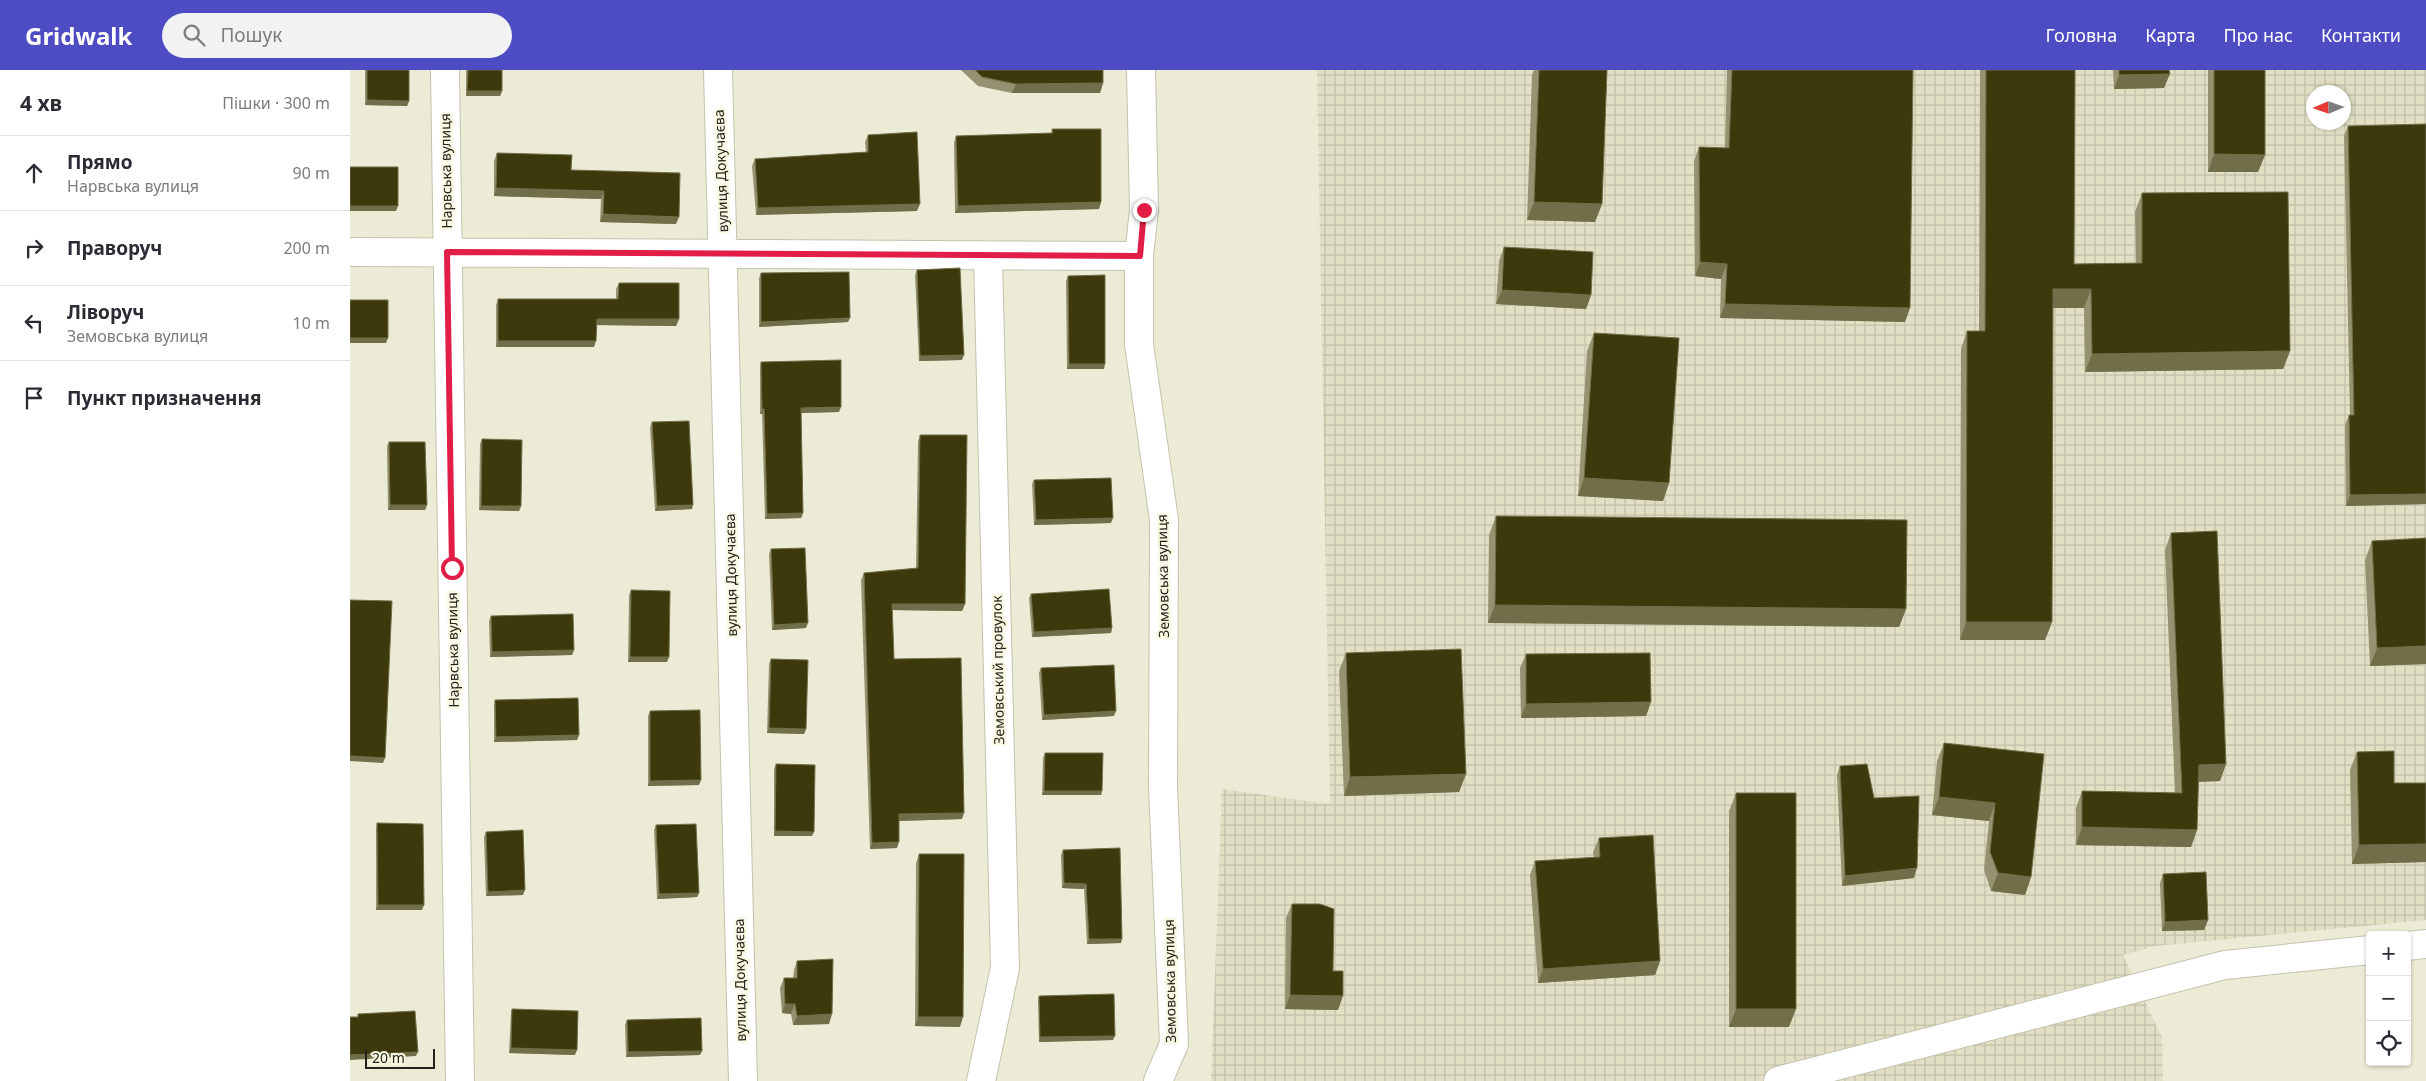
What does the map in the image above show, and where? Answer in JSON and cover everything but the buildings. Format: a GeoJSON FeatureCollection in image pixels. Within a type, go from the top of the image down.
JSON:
{"type":"FeatureCollection","features":[{"type":"Feature","properties":{"kind":"street","name":"Нарвська вулиця"},"geometry":{"type":"LineString","coordinates":[[445,70],[460,1081]]}},
{"type":"Feature","properties":{"kind":"street","name":"вулиця Докучаєва"},"geometry":{"type":"LineString","coordinates":[[718,70],[743,1081]]}},
{"type":"Feature","properties":{"kind":"street","name":"Земовська вулиця"},"geometry":{"type":"LineString","coordinates":[[1141,70],[1144,210],[1140,256],[1139,344],[1164,520],[1164,787],[1174,1044],[1158,1081]]}},
{"type":"Feature","properties":{"kind":"street"},"geometry":{"type":"LineString","coordinates":[[350,252],[1140,256]]}},
{"type":"Feature","properties":{"kind":"street","name":"Земовський провулок"},"geometry":{"type":"LineString","coordinates":[[981,1081],[1005,968],[988,256]]}},
{"type":"Feature","properties":{"kind":"street"},"geometry":{"type":"LineString","coordinates":[[2411,946],[2426,944]]}},
{"type":"Feature","properties":{"kind":"street"},"geometry":{"type":"LineString","coordinates":[[1778,1081],[2225,965],[2366,950]]}},
{"type":"Feature","properties":{"kind":"shaded area"},"geometry":{"type":"Polygon","coordinates":[[[1317,70],[2426,70],[2426,920],[2155,946],[2123,955],[2162,1037],[2163,1081],[1211,1081],[1222,789],[1330,804],[1317,70]]]}},
{"type":"Feature","properties":{"kind":"route"},"geometry":{"type":"LineString","coordinates":[[452,568],[447,252],[1140,256],[1144,210]]}}]}
